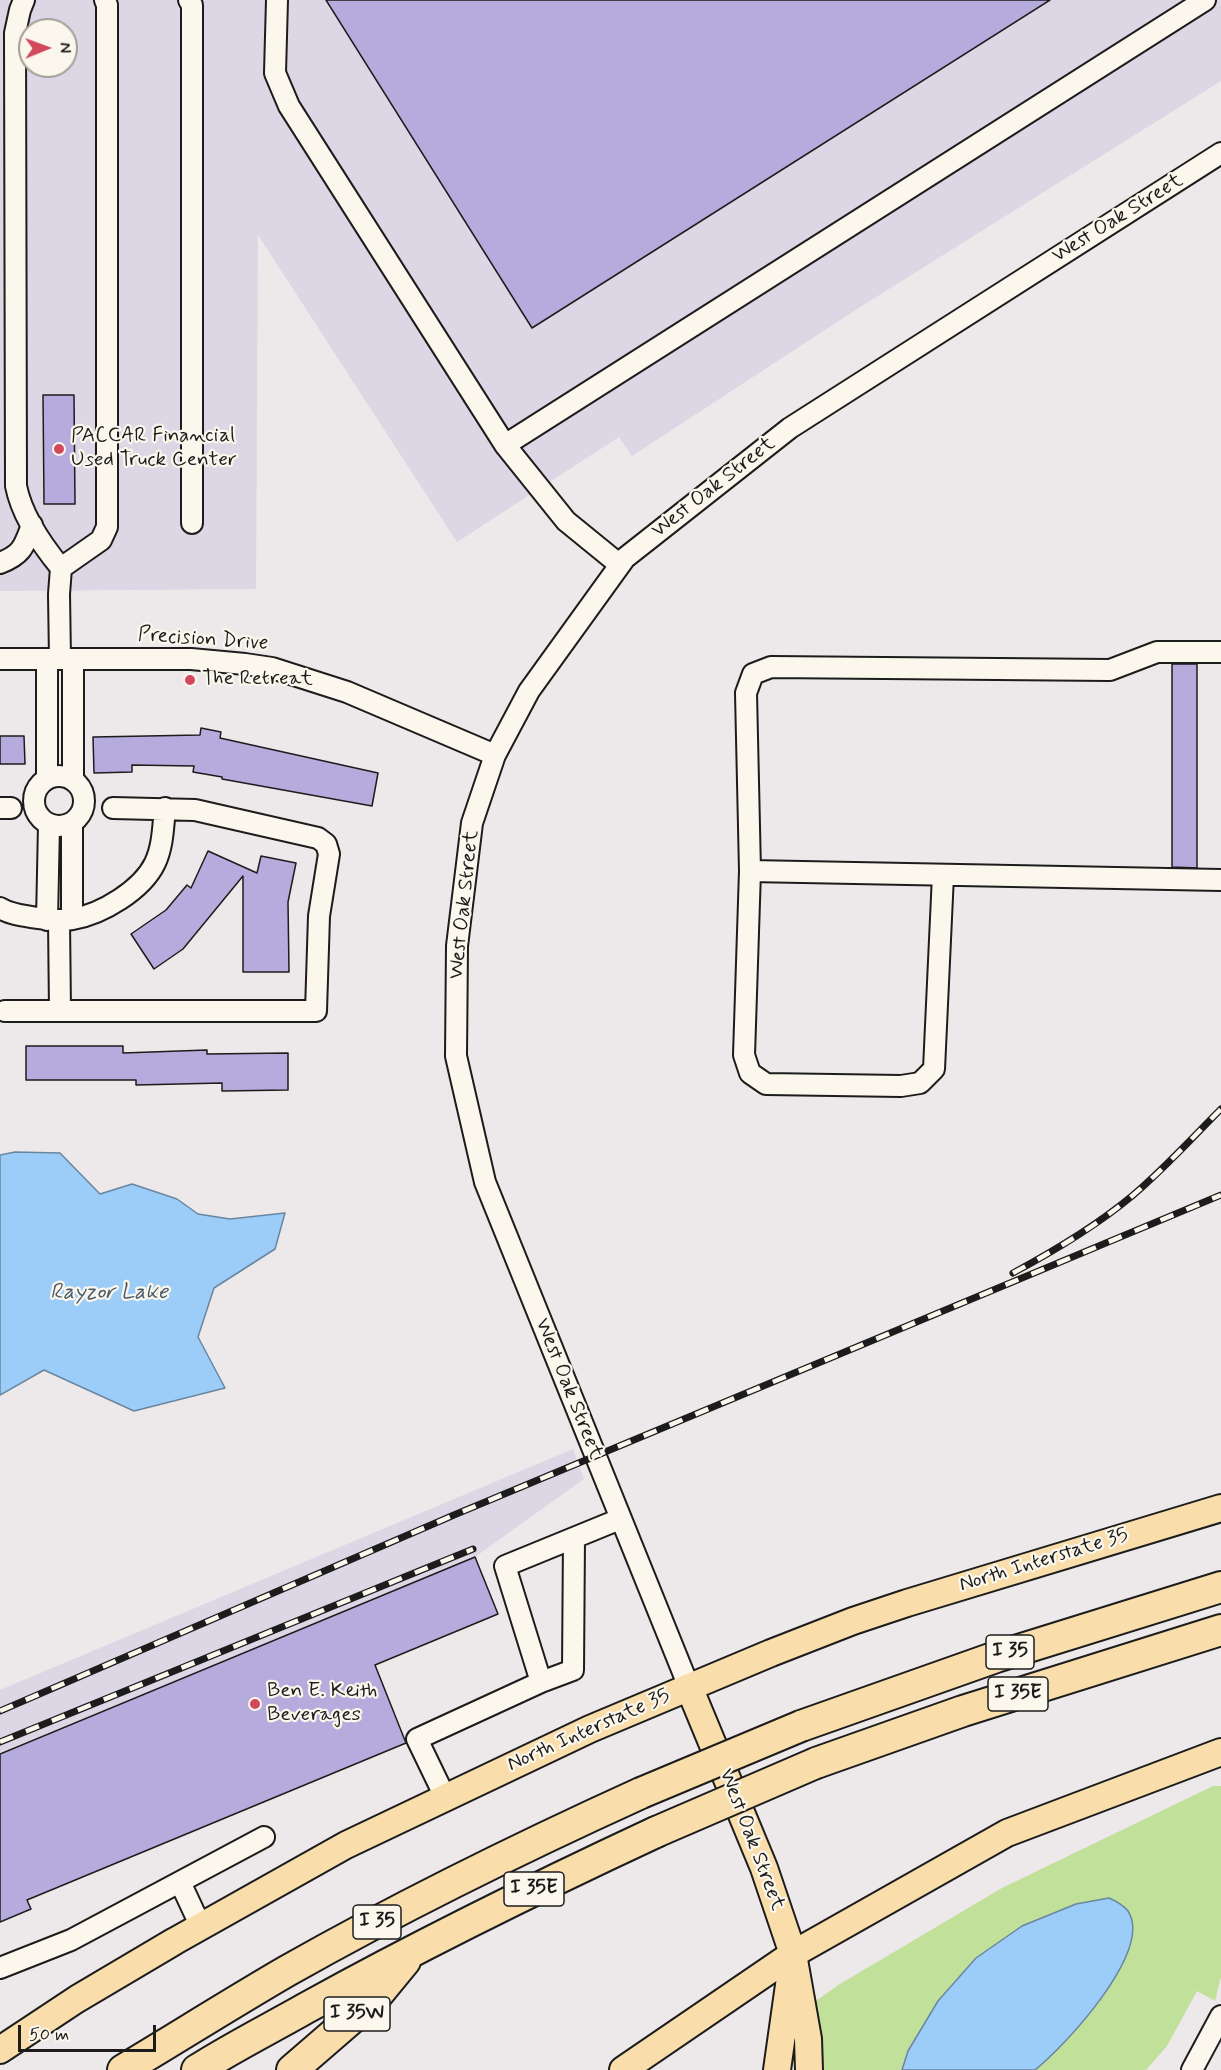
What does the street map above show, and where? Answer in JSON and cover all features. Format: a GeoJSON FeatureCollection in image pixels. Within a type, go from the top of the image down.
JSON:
{"type":"FeatureCollection","features":[{"type":"Feature","properties":{"kind":"highway","name":"I 35"},"geometry":{"type":"LineString","coordinates":[[123,2070],[287,1971],[429,1894],[523,1847],[641,1793],[801,1726],[996,1657],[1221,1587]]}},
{"type":"Feature","properties":{"kind":"highway","name":"I 35E"},"geometry":{"type":"LineString","coordinates":[[197,2070],[359,1979],[511,1900],[656,1832],[816,1763],[974,1708],[1221,1630]]}},
{"type":"Feature","properties":{"kind":"highway","name":"I 35W"},"geometry":{"type":"LineString","coordinates":[[292,2070],[373,2000],[415,1950]]}},
{"type":"Feature","properties":{"kind":"main road","name":"North Interstate 35"},"geometry":{"type":"LineString","coordinates":[[0,2050],[77,1999],[346,1845],[590,1729],[771,1653],[897,1606],[1221,1508]]}},
{"type":"Feature","properties":{"kind":"main road","name":"West Oak Street"},"geometry":{"type":"LineString","coordinates":[[689,1687],[764,1868],[793,1954],[808,2039],[809,2070]]}},
{"type":"Feature","properties":{"kind":"main road"},"geometry":{"type":"LineString","coordinates":[[623,2070],[793,1954],[1007,1833],[1221,1752]]}},
{"type":"Feature","properties":{"kind":"main road","name":"West Oak Street"},"geometry":{"type":"LineString","coordinates":[[777,2070],[793,1954]]}},
{"type":"Feature","properties":{"kind":"street"},"geometry":{"type":"LineString","coordinates":[[24,0],[15,33],[16,486],[19,502],[46,550],[61,568],[58,594],[60,659],[73,780]]}},
{"type":"Feature","properties":{"kind":"street"},"geometry":{"type":"LineString","coordinates":[[61,568],[101,540],[107,527],[107,5],[105,0]]}},
{"type":"Feature","properties":{"kind":"street"},"geometry":{"type":"LineString","coordinates":[[189,0],[192,5],[192,523]]}},
{"type":"Feature","properties":{"kind":"street"},"geometry":{"type":"LineString","coordinates":[[277,0],[275,73],[289,106],[505,445],[566,521],[620,565]]}},
{"type":"Feature","properties":{"kind":"street"},"geometry":{"type":"LineString","coordinates":[[505,445],[1205,0]]}},
{"type":"Feature","properties":{"kind":"street","name":"West Oak Street"},"geometry":{"type":"LineString","coordinates":[[689,1687],[485,1182],[456,1056],[457,946],[472,823],[495,755],[529,691],[625,558],[790,428],[1221,153]]}},
{"type":"Feature","properties":{"kind":"street"},"geometry":{"type":"LineString","coordinates":[[0,562],[16,556],[23,549],[32,525]]}},
{"type":"Feature","properties":{"kind":"street"},"geometry":{"type":"LineString","coordinates":[[943,875],[934,1069],[920,1083],[901,1086],[766,1084],[750,1073],[744,1055],[750,871],[746,693],[753,674],[771,666],[1110,670],[1157,652],[1221,652]]}},
{"type":"Feature","properties":{"kind":"street","name":"Precision Drive"},"geometry":{"type":"LineString","coordinates":[[0,659],[191,659],[272,668],[347,692],[495,755]]}},
{"type":"Feature","properties":{"kind":"street"},"geometry":{"type":"LineString","coordinates":[[47,778],[60,659]]}},
{"type":"Feature","properties":{"kind":"street"},"geometry":{"type":"LineString","coordinates":[[60,775],[73,780],[82,791],[84,805],[82,812],[72,823],[61,826],[49,825],[38,816],[33,802],[37,788],[47,778],[60,775]]}},
{"type":"Feature","properties":{"kind":"street"},"geometry":{"type":"LineString","coordinates":[[5,1011],[316,1011],[319,916],[329,854],[326,844],[318,838],[195,810],[114,808]]}},
{"type":"Feature","properties":{"kind":"street"},"geometry":{"type":"LineString","coordinates":[[0,908],[8,913],[60,920],[88,915],[117,902],[137,886],[155,864],[162,843],[165,808]]}},
{"type":"Feature","properties":{"kind":"street"},"geometry":{"type":"LineString","coordinates":[[60,920],[72,823]]}},
{"type":"Feature","properties":{"kind":"street"},"geometry":{"type":"LineString","coordinates":[[49,825],[60,920],[60,1011]]}},
{"type":"Feature","properties":{"kind":"street"},"geometry":{"type":"LineString","coordinates":[[750,871],[1221,880]]}},
{"type":"Feature","properties":{"kind":"street"},"geometry":{"type":"LineString","coordinates":[[541,1682],[505,1566],[620,1519]]}},
{"type":"Feature","properties":{"kind":"street"},"geometry":{"type":"LineString","coordinates":[[445,1797],[417,1739],[541,1682],[573,1670],[574,1538]]}},
{"type":"Feature","properties":{"kind":"street"},"geometry":{"type":"LineString","coordinates":[[0,1968],[71,1940],[264,1837]]}},
{"type":"Feature","properties":{"kind":"street"},"geometry":{"type":"LineString","coordinates":[[180,1882],[201,1927]]}},
{"type":"Feature","properties":{"kind":"street"},"geometry":{"type":"LineString","coordinates":[[1192,2070],[1221,2016]]}},
{"type":"Feature","properties":{"kind":"shaded area"},"geometry":{"type":"Polygon","coordinates":[[[0,0],[1221,0],[1221,81],[857,309],[632,456],[619,437],[457,542],[258,235],[256,589],[0,591],[0,0]]]}},
{"type":"Feature","properties":{"kind":"shaded area"},"geometry":{"type":"Polygon","coordinates":[[[573,1449],[584,1479],[475,1557],[0,1754],[0,1690],[573,1449]]]}},
{"type":"Feature","properties":{"kind":"green space"},"geometry":{"type":"Polygon","coordinates":[[[1213,1786],[1221,1786],[1221,1977],[1215,2001],[1197,1991],[1167,2046],[1146,2070],[807,2070],[810,2005],[840,1984],[1002,1888],[1213,1786]]]}},
{"type":"Feature","properties":{"kind":"water","name":"Rayzor Lake"},"geometry":{"type":"Polygon","coordinates":[[[15,1152],[60,1153],[100,1194],[132,1184],[177,1199],[198,1214],[230,1219],[285,1213],[275,1249],[214,1288],[198,1337],[225,1388],[134,1411],[44,1370],[0,1395],[0,1155],[15,1152]]]}},
{"type":"Feature","properties":{"kind":"water"},"geometry":{"type":"Polygon","coordinates":[[[1109,1898],[1128,1911],[1133,1928],[1129,1949],[1118,1973],[1102,1997],[1065,2041],[1035,2070],[902,2070],[908,2051],[938,2001],[976,1958],[1022,1926],[1076,1904],[1109,1898]]]}},
{"type":"Feature","properties":{"kind":"building"},"geometry":{"type":"Polygon","coordinates":[[[326,0],[1050,0],[532,328],[326,0]]]}},
{"type":"Feature","properties":{"kind":"building","name":"PACCAR Financial Used Truck Center"},"geometry":{"type":"Polygon","coordinates":[[[43,395],[74,395],[75,504],[44,504],[43,395]]]}},
{"type":"Feature","properties":{"kind":"building"},"geometry":{"type":"Polygon","coordinates":[[[1172,664],[1197,664],[1197,868],[1172,867],[1172,664]]]}},
{"type":"Feature","properties":{"kind":"building"},"geometry":{"type":"Polygon","coordinates":[[[201,728],[221,732],[220,738],[378,773],[372,806],[222,779],[222,777],[193,772],[194,766],[132,765],[132,772],[94,773],[93,737],[200,735],[201,728]]]}},
{"type":"Feature","properties":{"kind":"building"},"geometry":{"type":"Polygon","coordinates":[[[0,736],[24,736],[25,764],[0,764],[0,736]]]}},
{"type":"Feature","properties":{"kind":"building"},"geometry":{"type":"Polygon","coordinates":[[[208,851],[257,873],[261,856],[296,863],[288,902],[289,972],[243,972],[243,876],[183,949],[154,969],[131,934],[166,910],[187,885],[191,888],[208,851]]]}},
{"type":"Feature","properties":{"kind":"building"},"geometry":{"type":"Polygon","coordinates":[[[26,1046],[123,1046],[123,1053],[207,1050],[207,1054],[288,1053],[288,1090],[222,1091],[222,1083],[136,1085],[136,1080],[26,1080],[26,1046]]]}},
{"type":"Feature","properties":{"kind":"building","name":"Ben E. Keith Beverages"},"geometry":{"type":"Polygon","coordinates":[[[475,1557],[498,1614],[375,1665],[406,1743],[27,1900],[31,1909],[0,1922],[0,1754],[475,1557]]]}},
{"type":"Feature","properties":{"kind":"railway"},"geometry":{"type":"LineString","coordinates":[[1013,1273],[1104,1218],[1132,1196],[1221,1109]]}},
{"type":"Feature","properties":{"kind":"railway"},"geometry":{"type":"LineString","coordinates":[[0,1711],[454,1515],[1221,1195]]}},
{"type":"Feature","properties":{"kind":"railway"},"geometry":{"type":"LineString","coordinates":[[0,1742],[473,1549]]}},
{"type":"Feature","properties":{"kind":"place","name":"PACCAR Financial Used Truck Center"},"geometry":{"type":"Point","coordinates":[59,449]}},
{"type":"Feature","properties":{"kind":"place","name":"The Retreat"},"geometry":{"type":"Point","coordinates":[190,680]}},
{"type":"Feature","properties":{"kind":"place","name":"Ben E. Keith Beverages"},"geometry":{"type":"Point","coordinates":[255,1704]}}]}
